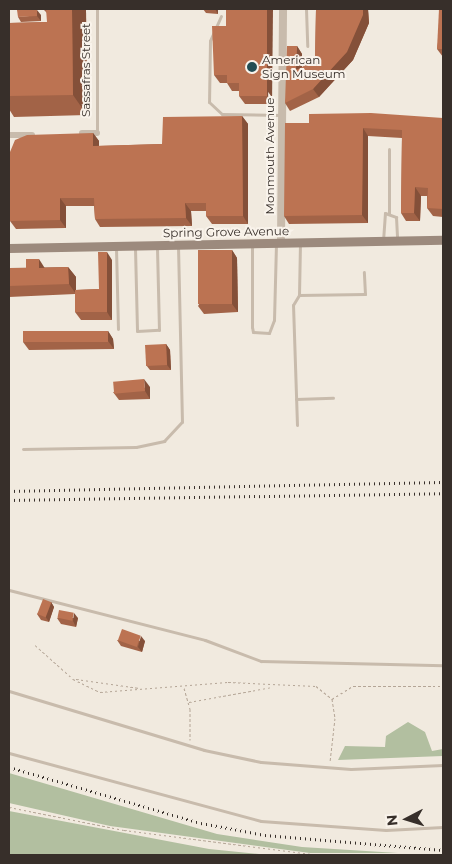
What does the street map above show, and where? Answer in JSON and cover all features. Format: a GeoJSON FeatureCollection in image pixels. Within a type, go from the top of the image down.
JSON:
{"type":"FeatureCollection","features":[{"type":"Feature","properties":{"kind":"main road","name":"Spring Grove Avenue"},"geometry":{"type":"LineString","coordinates":[[9,248],[443,240]]}},
{"type":"Feature","properties":{"kind":"street","name":"Monmouth Avenue"},"geometry":{"type":"LineString","coordinates":[[279,243],[283,9]]}},
{"type":"Feature","properties":{"kind":"street","name":"Sassafras Street"},"geometry":{"type":"LineString","coordinates":[[69,134],[97,133]]}},
{"type":"Feature","properties":{"kind":"street"},"geometry":{"type":"LineString","coordinates":[[9,135],[41,134]]}},
{"type":"Feature","properties":{"kind":"lane","name":"Sassafras Street"},"geometry":{"type":"LineString","coordinates":[[97,9],[97,133]]}},
{"type":"Feature","properties":{"kind":"lane"},"geometry":{"type":"LineString","coordinates":[[306,9],[306,46]]}},
{"type":"Feature","properties":{"kind":"lane"},"geometry":{"type":"LineString","coordinates":[[221,16],[210,42],[209,102],[222,114],[282,115]]}},
{"type":"Feature","properties":{"kind":"lane"},"geometry":{"type":"LineString","coordinates":[[389,149],[389,213]]}},
{"type":"Feature","properties":{"kind":"lane"},"geometry":{"type":"LineString","coordinates":[[389,213],[396,218],[398,242]]}},
{"type":"Feature","properties":{"kind":"lane"},"geometry":{"type":"LineString","coordinates":[[382,242],[383,218],[389,213]]}},
{"type":"Feature","properties":{"kind":"lane"},"geometry":{"type":"LineString","coordinates":[[252,244],[252,327],[253,332],[269,334],[274,320],[279,243]]}},
{"type":"Feature","properties":{"kind":"lane"},"geometry":{"type":"LineString","coordinates":[[297,425],[293,305],[298,295],[300,243]]}},
{"type":"Feature","properties":{"kind":"lane"},"geometry":{"type":"LineString","coordinates":[[23,449],[136,447],[164,440],[182,422],[178,245]]}},
{"type":"Feature","properties":{"kind":"lane"},"geometry":{"type":"LineString","coordinates":[[135,246],[137,331],[159,330],[157,246]]}},
{"type":"Feature","properties":{"kind":"lane"},"geometry":{"type":"LineString","coordinates":[[116,247],[118,329]]}},
{"type":"Feature","properties":{"kind":"lane"},"geometry":{"type":"LineString","coordinates":[[298,295],[365,294],[364,272]]}},
{"type":"Feature","properties":{"kind":"lane"},"geometry":{"type":"LineString","coordinates":[[296,399],[333,398]]}},
{"type":"Feature","properties":{"kind":"lane"},"geometry":{"type":"LineString","coordinates":[[9,590],[40,596],[97,615],[205,640],[261,661],[443,665]]}},
{"type":"Feature","properties":{"kind":"lane"},"geometry":{"type":"LineString","coordinates":[[9,691],[190,746],[261,762],[330,768],[443,765]]}},
{"type":"Feature","properties":{"kind":"lane"},"geometry":{"type":"LineString","coordinates":[[9,753],[261,821],[386,830],[443,827]]}},
{"type":"Feature","properties":{"kind":"path"},"geometry":{"type":"LineString","coordinates":[[35,645],[73,679],[100,692],[228,682],[275,686],[316,686],[332,699],[335,718],[330,768]]}},
{"type":"Feature","properties":{"kind":"path"},"geometry":{"type":"LineString","coordinates":[[73,679],[140,689]]}},
{"type":"Feature","properties":{"kind":"path"},"geometry":{"type":"LineString","coordinates":[[189,702],[275,686]]}},
{"type":"Feature","properties":{"kind":"path"},"geometry":{"type":"LineString","coordinates":[[332,699],[353,686],[443,686]]}},
{"type":"Feature","properties":{"kind":"path"},"geometry":{"type":"LineString","coordinates":[[183,687],[189,702],[190,746]]}},
{"type":"Feature","properties":{"kind":"path"},"geometry":{"type":"LineString","coordinates":[[9,807],[124,830],[319,855]]}},
{"type":"Feature","properties":{"kind":"green space"},"geometry":{"type":"Polygon","coordinates":[[[408,722],[425,732],[432,751],[443,749],[443,756],[338,760],[345,746],[385,747],[386,736],[408,722]]]}},
{"type":"Feature","properties":{"kind":"green space"},"geometry":{"type":"Polygon","coordinates":[[[9,773],[217,834],[302,847],[398,853],[310,853],[110,826],[9,803],[9,773]]]}},
{"type":"Feature","properties":{"kind":"green space"},"geometry":{"type":"Polygon","coordinates":[[[9,811],[209,849],[269,855],[9,854],[9,811]]]}},
{"type":"Feature","properties":{"kind":"building"},"geometry":{"type":"Polygon","coordinates":[[[46,9],[72,9],[73,95],[9,96],[9,23],[47,22],[46,9]]]}},
{"type":"Feature","properties":{"kind":"building"},"geometry":{"type":"Polygon","coordinates":[[[226,9],[267,9],[267,96],[239,96],[239,83],[227,83],[227,75],[214,75],[212,26],[226,26],[226,9]]]}},
{"type":"Feature","properties":{"kind":"building"},"geometry":{"type":"Polygon","coordinates":[[[316,9],[363,9],[363,15],[347,52],[313,89],[285,103],[287,46],[297,46],[296,70],[315,61],[316,9]]]}},
{"type":"Feature","properties":{"kind":"building"},"geometry":{"type":"Polygon","coordinates":[[[439,9],[443,9],[443,49],[437,49],[439,9]]]}},
{"type":"Feature","properties":{"kind":"building"},"geometry":{"type":"Polygon","coordinates":[[[17,10],[37,10],[37,16],[18,17],[17,10]]]}},
{"type":"Feature","properties":{"kind":"building"},"geometry":{"type":"Polygon","coordinates":[[[371,113],[443,118],[443,209],[427,208],[428,188],[415,187],[414,213],[401,213],[402,130],[363,128],[362,215],[284,216],[285,123],[309,123],[309,114],[371,113]]]}},
{"type":"Feature","properties":{"kind":"building"},"geometry":{"type":"Polygon","coordinates":[[[242,116],[243,216],[206,216],[206,203],[185,203],[186,218],[95,219],[94,198],[60,198],[60,220],[10,221],[10,152],[15,140],[27,135],[93,133],[93,146],[162,144],[163,117],[242,116]]]}},
{"type":"Feature","properties":{"kind":"building"},"geometry":{"type":"Polygon","coordinates":[[[198,250],[232,250],[232,304],[198,304],[198,250]]]}},
{"type":"Feature","properties":{"kind":"building"},"geometry":{"type":"Polygon","coordinates":[[[98,252],[107,252],[107,312],[75,312],[75,290],[99,289],[98,252]]]}},
{"type":"Feature","properties":{"kind":"building"},"geometry":{"type":"Polygon","coordinates":[[[26,259],[39,259],[39,268],[68,267],[69,284],[9,286],[9,268],[26,268],[26,259]]]}},
{"type":"Feature","properties":{"kind":"building"},"geometry":{"type":"Polygon","coordinates":[[[23,331],[108,331],[108,342],[23,342],[23,331]]]}},
{"type":"Feature","properties":{"kind":"building"},"geometry":{"type":"Polygon","coordinates":[[[166,344],[167,365],[146,366],[145,345],[166,344]]]}},
{"type":"Feature","properties":{"kind":"building"},"geometry":{"type":"Polygon","coordinates":[[[144,379],[145,391],[114,394],[113,382],[144,379]]]}},
{"type":"Feature","properties":{"kind":"building"},"geometry":{"type":"Polygon","coordinates":[[[43,599],[51,602],[46,617],[37,614],[43,599]]]}},
{"type":"Feature","properties":{"kind":"building"},"geometry":{"type":"Polygon","coordinates":[[[59,610],[74,613],[72,621],[57,618],[59,610]]]}},
{"type":"Feature","properties":{"kind":"building"},"geometry":{"type":"Polygon","coordinates":[[[122,629],[141,636],[137,647],[118,640],[122,629]]]}},
{"type":"Feature","properties":{"kind":"railway"},"geometry":{"type":"LineString","coordinates":[[9,491],[443,482]]}},
{"type":"Feature","properties":{"kind":"railway"},"geometry":{"type":"LineString","coordinates":[[9,500],[443,493]]}},
{"type":"Feature","properties":{"kind":"railway"},"geometry":{"type":"LineString","coordinates":[[9,767],[201,823],[265,835],[443,850]]}},
{"type":"Feature","properties":{"kind":"place","name":"American Sign Museum"},"geometry":{"type":"Point","coordinates":[252,67]}}]}
